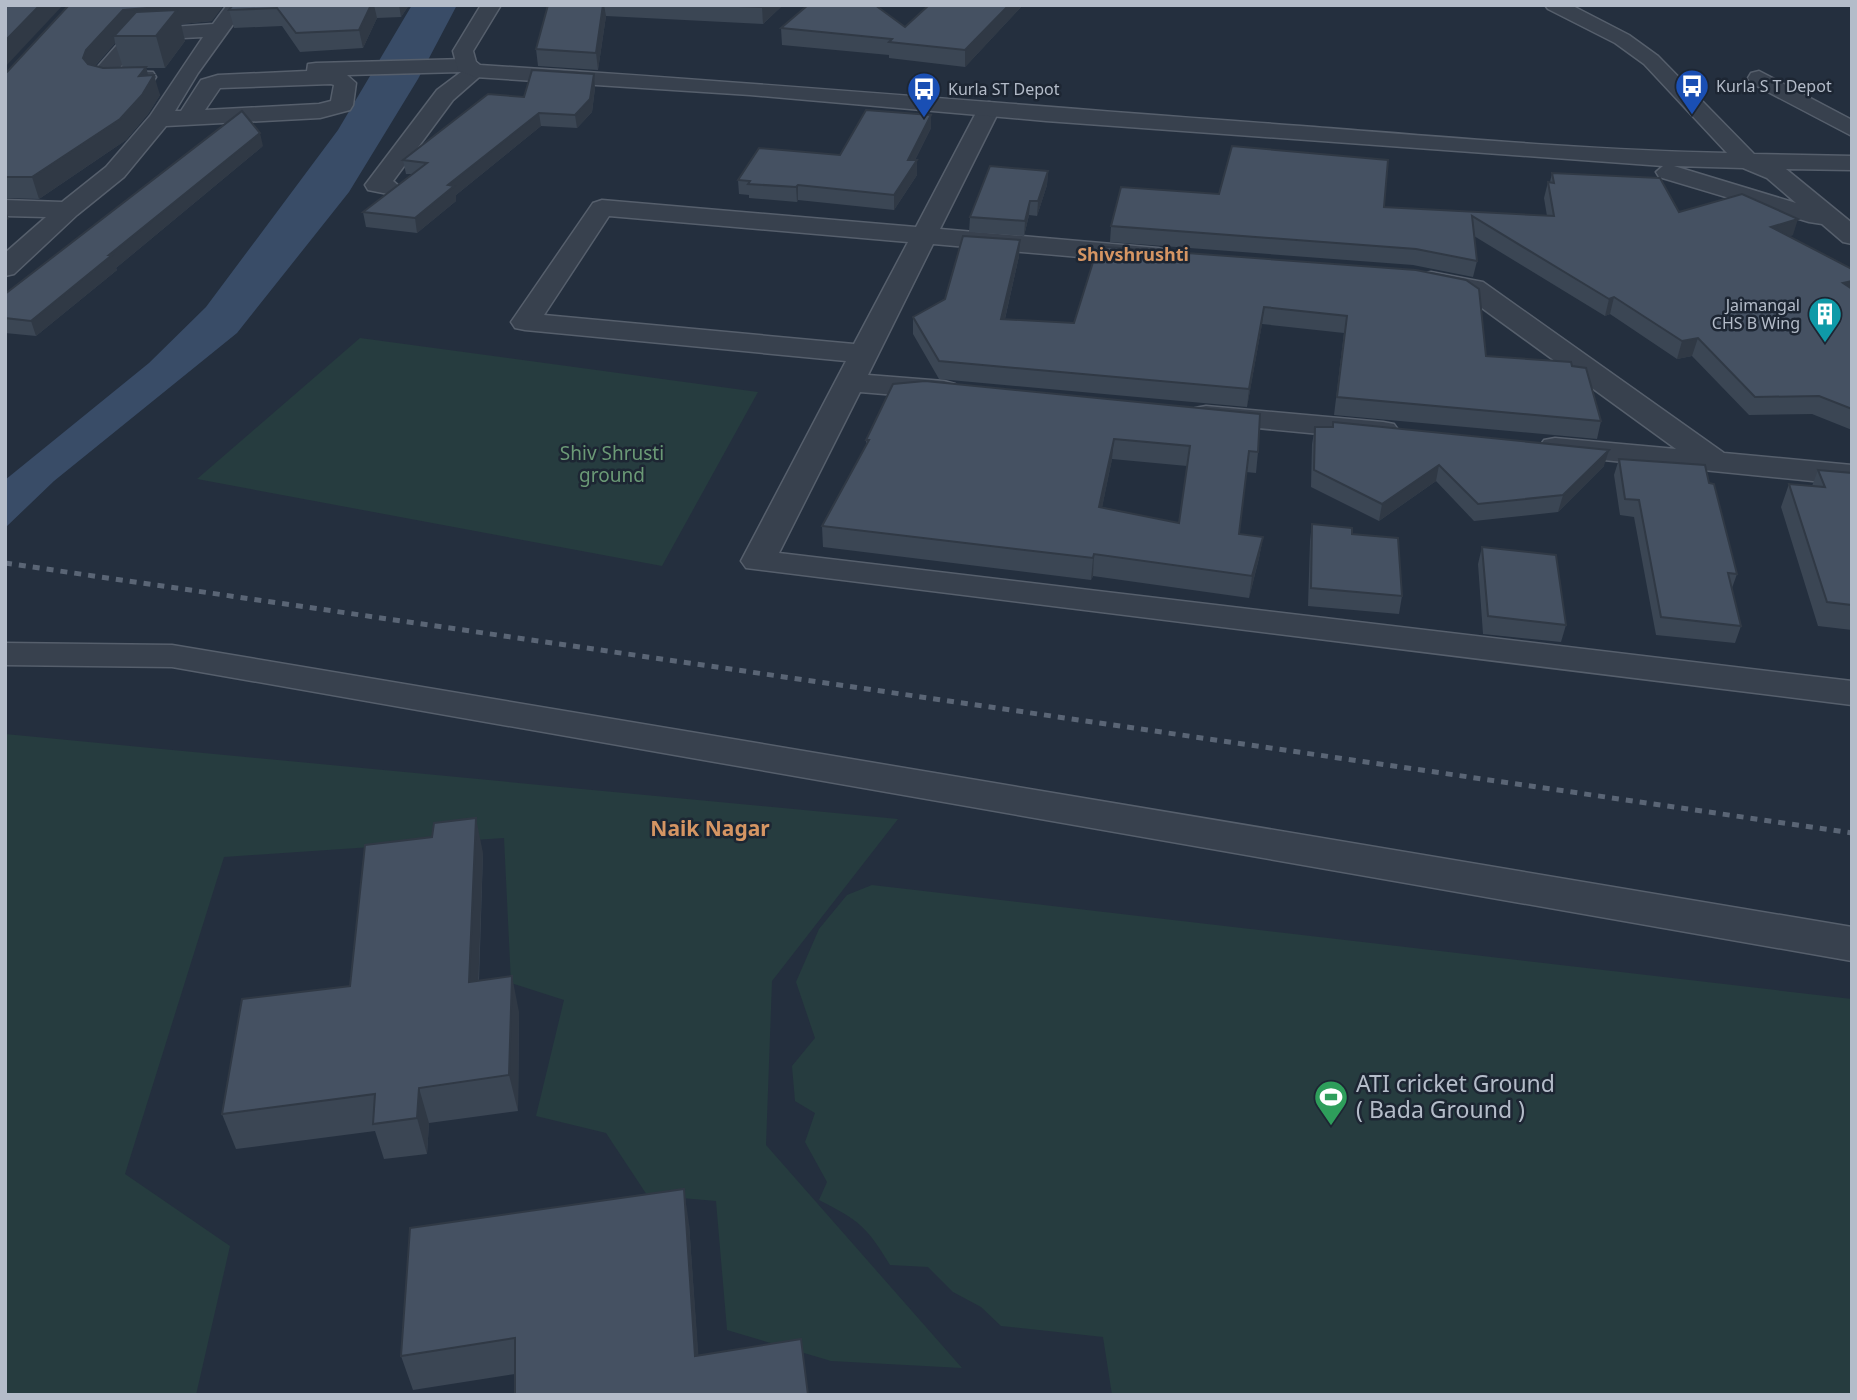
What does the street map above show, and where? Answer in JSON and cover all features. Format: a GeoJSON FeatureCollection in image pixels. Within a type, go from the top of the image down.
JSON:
{"type":"FeatureCollection","features":[{"type":"Feature","properties":{"kind":"street"},"geometry":{"type":"LineString","coordinates":[[179,75],[220,30],[237,5]]}},
{"type":"Feature","properties":{"kind":"street"},"geometry":{"type":"LineString","coordinates":[[388,187],[377,185],[465,66],[466,44],[491,5]]}},
{"type":"Feature","properties":{"kind":"street"},"geometry":{"type":"LineString","coordinates":[[1555,5],[1592,13],[1644,34],[1684,64],[1651,60]]}},
{"type":"Feature","properties":{"kind":"street"},"geometry":{"type":"LineString","coordinates":[[1592,13],[1651,60],[1748,161]]}},
{"type":"Feature","properties":{"kind":"street"},"geometry":{"type":"LineString","coordinates":[[5,268],[68,210],[115,172],[159,119],[196,30]]}},
{"type":"Feature","properties":{"kind":"street"},"geometry":{"type":"LineString","coordinates":[[220,30],[137,34],[102,76],[328,73],[381,67],[465,66],[986,113],[1649,163],[1782,168],[1852,174]]}},
{"type":"Feature","properties":{"kind":"street"},"geometry":{"type":"LineString","coordinates":[[159,119],[331,110],[342,105],[345,83],[328,73]]}},
{"type":"Feature","properties":{"kind":"street"},"geometry":{"type":"LineString","coordinates":[[189,117],[209,85],[213,83],[287,74]]}},
{"type":"Feature","properties":{"kind":"street"},"geometry":{"type":"LineString","coordinates":[[1759,78],[1852,129]]}},
{"type":"Feature","properties":{"kind":"street"},"geometry":{"type":"LineString","coordinates":[[986,113],[758,561],[1852,693]]}},
{"type":"Feature","properties":{"kind":"street"},"geometry":{"type":"LineString","coordinates":[[1649,163],[1720,134],[1765,138],[1852,161]]}},
{"type":"Feature","properties":{"kind":"street"},"geometry":{"type":"LineString","coordinates":[[1765,138],[1782,168],[1829,220],[1852,236]]}},
{"type":"Feature","properties":{"kind":"street"},"geometry":{"type":"LineString","coordinates":[[1649,163],[1748,161],[1782,168],[1852,161]]}},
{"type":"Feature","properties":{"kind":"street"},"geometry":{"type":"LineString","coordinates":[[1649,163],[1829,220]]}},
{"type":"Feature","properties":{"kind":"street"},"geometry":{"type":"LineString","coordinates":[[5,208],[68,210]]}},
{"type":"Feature","properties":{"kind":"street"},"geometry":{"type":"LineString","coordinates":[[972,393],[856,368],[525,322],[603,208],[922,238],[1181,258]]}},
{"type":"Feature","properties":{"kind":"street"},"geometry":{"type":"LineString","coordinates":[[1399,275],[1473,288],[1715,462]]}},
{"type":"Feature","properties":{"kind":"street"},"geometry":{"type":"LineString","coordinates":[[1179,412],[1412,434]]}},
{"type":"Feature","properties":{"kind":"street"},"geometry":{"type":"LineString","coordinates":[[1522,444],[1852,475]]}},
{"type":"Feature","properties":{"kind":"street"},"geometry":{"type":"LineString","coordinates":[[5,654],[172,656],[1852,944]]}},
{"type":"Feature","properties":{"kind":"green space","name":"Shiv Shrusti ground"},"geometry":{"type":"Polygon","coordinates":[[[360,338],[758,392],[662,566],[197,479],[360,338]]]}},
{"type":"Feature","properties":{"kind":"green space"},"geometry":{"type":"Polygon","coordinates":[[[5,734],[898,819],[772,981],[766,1145],[962,1368],[831,1361],[727,1330],[716,1201],[647,1195],[606,1133],[536,1116],[564,1000],[511,983],[504,838],[224,857],[125,1174],[230,1246],[196,1395],[5,1395],[5,734]]]}},
{"type":"Feature","properties":{"kind":"green space","name":"ATI cricket Ground ( Bada Ground )"},"geometry":{"type":"Polygon","coordinates":[[[872,885],[1852,999],[1852,1395],[1112,1395],[1103,1337],[1001,1326],[981,1307],[953,1292],[928,1267],[890,1265],[875,1241],[861,1226],[819,1200],[827,1182],[805,1142],[815,1113],[795,1101],[792,1066],[815,1038],[796,982],[819,929],[847,895],[872,885]]]}},
{"type":"Feature","properties":{"kind":"water"},"geometry":{"type":"Polygon","coordinates":[[[412,5],[457,5],[418,79],[349,192],[237,333],[54,481],[5,528],[5,480],[149,363],[206,307],[338,130],[412,5]]]}},
{"type":"Feature","properties":{"kind":"building"},"geometry":{"type":"Polygon","coordinates":[[[5,5],[40,5],[5,41],[5,5]]]}},
{"type":"Feature","properties":{"kind":"building"},"geometry":{"type":"Polygon","coordinates":[[[69,5],[183,5],[123,10],[86,50],[83,58],[88,64],[103,68],[146,67],[139,76],[154,75],[142,95],[120,119],[32,177],[5,177],[5,72],[69,5]]]}},
{"type":"Feature","properties":{"kind":"building"},"geometry":{"type":"Polygon","coordinates":[[[233,5],[371,5],[359,30],[296,33],[277,8],[229,10],[233,5]]]}},
{"type":"Feature","properties":{"kind":"building"},"geometry":{"type":"Polygon","coordinates":[[[548,5],[603,5],[596,53],[536,49],[548,5]]]}},
{"type":"Feature","properties":{"kind":"building"},"geometry":{"type":"Polygon","coordinates":[[[715,5],[764,5],[762,7],[715,5]]]}},
{"type":"Feature","properties":{"kind":"building"},"geometry":{"type":"Polygon","coordinates":[[[808,5],[875,5],[905,27],[929,5],[1009,5],[965,50],[889,42],[892,39],[781,28],[808,5]]]}},
{"type":"Feature","properties":{"kind":"building"},"geometry":{"type":"Polygon","coordinates":[[[177,10],[156,36],[114,36],[136,12],[177,10]]]}},
{"type":"Feature","properties":{"kind":"building"},"geometry":{"type":"Polygon","coordinates":[[[532,70],[594,74],[590,99],[575,115],[539,113],[448,185],[454,186],[415,218],[363,212],[427,163],[403,160],[488,94],[524,97],[532,70]]]}},
{"type":"Feature","properties":{"kind":"building"},"geometry":{"type":"Polygon","coordinates":[[[866,110],[931,115],[908,160],[917,160],[894,195],[798,185],[748,184],[750,181],[738,180],[759,148],[840,155],[866,110]]]}},
{"type":"Feature","properties":{"kind":"building"},"geometry":{"type":"Polygon","coordinates":[[[242,111],[260,133],[31,321],[5,318],[5,294],[242,111]]]}},
{"type":"Feature","properties":{"kind":"building"},"geometry":{"type":"Polygon","coordinates":[[[1232,146],[1388,160],[1384,207],[1554,216],[1548,182],[1554,183],[1552,173],[1660,178],[1679,212],[1742,194],[1798,219],[1771,227],[1852,269],[1852,281],[1843,283],[1852,289],[1852,409],[1819,396],[1755,397],[1698,338],[1682,341],[1614,297],[1609,299],[1472,216],[1477,261],[1416,249],[1111,226],[1121,187],[1219,194],[1232,146]]]}},
{"type":"Feature","properties":{"kind":"building"},"geometry":{"type":"Polygon","coordinates":[[[990,166],[1048,171],[1038,201],[1030,201],[1025,221],[970,217],[990,166]]]}},
{"type":"Feature","properties":{"kind":"building"},"geometry":{"type":"Polygon","coordinates":[[[963,236],[1020,240],[1001,319],[1074,323],[1094,259],[1103,259],[1106,247],[1416,270],[1466,280],[1479,289],[1486,356],[1571,362],[1572,366],[1586,368],[1601,421],[1337,397],[1347,316],[1264,307],[1249,389],[939,361],[913,317],[945,299],[963,236]]]}},
{"type":"Feature","properties":{"kind":"building"},"geometry":{"type":"Polygon","coordinates":[[[925,381],[1260,414],[1258,452],[1249,451],[1239,534],[1263,537],[1252,576],[1094,554],[1093,558],[822,526],[869,440],[866,440],[893,384],[925,381]],[[1114,439],[1099,507],[1179,523],[1190,446],[1114,439]]]}},
{"type":"Feature","properties":{"kind":"building"},"geometry":{"type":"Polygon","coordinates":[[[1333,422],[1609,450],[1563,495],[1478,504],[1439,465],[1382,504],[1314,470],[1315,427],[1333,427],[1333,422]]]}},
{"type":"Feature","properties":{"kind":"building"},"geometry":{"type":"Polygon","coordinates":[[[1619,459],[1705,465],[1709,483],[1714,484],[1737,574],[1728,573],[1741,626],[1661,617],[1639,500],[1625,499],[1619,459]]]}},
{"type":"Feature","properties":{"kind":"building"},"geometry":{"type":"Polygon","coordinates":[[[1818,470],[1852,473],[1852,605],[1827,602],[1789,484],[1825,487],[1818,470]]]}},
{"type":"Feature","properties":{"kind":"building"},"geometry":{"type":"Polygon","coordinates":[[[1312,524],[1352,528],[1352,534],[1398,538],[1402,596],[1311,588],[1312,524]]]}},
{"type":"Feature","properties":{"kind":"building"},"geometry":{"type":"Polygon","coordinates":[[[1482,547],[1556,555],[1566,625],[1488,616],[1482,547]]]}},
{"type":"Feature","properties":{"kind":"building"},"geometry":{"type":"Polygon","coordinates":[[[476,818],[469,982],[512,976],[509,1075],[419,1088],[417,1118],[373,1124],[375,1094],[222,1114],[242,999],[350,986],[365,845],[432,837],[434,823],[476,818]]]}},
{"type":"Feature","properties":{"kind":"building"},"geometry":{"type":"Polygon","coordinates":[[[684,1189],[695,1356],[801,1339],[808,1395],[515,1395],[515,1338],[401,1356],[410,1228],[684,1189]]]}},
{"type":"Feature","properties":{"kind":"railway"},"geometry":{"type":"LineString","coordinates":[[5,563],[1852,833]]}},
{"type":"Feature","properties":{"kind":"place","name":"Kurla S T Depot"},"geometry":{"type":"Point","coordinates":[1692,116]}},
{"type":"Feature","properties":{"kind":"place","name":"Kurla ST Depot"},"geometry":{"type":"Point","coordinates":[924,119]}},
{"type":"Feature","properties":{"kind":"place","name":"Jaimangal CHS B Wing"},"geometry":{"type":"Point","coordinates":[1825,344]}},
{"type":"Feature","properties":{"kind":"place","name":"ATI cricket Ground ( Bada Ground )"},"geometry":{"type":"Point","coordinates":[1331,1127]}},
{"type":"Feature","properties":{"kind":"district","name":"Shivshrushti"},"geometry":{"type":"Point","coordinates":[1133,255]}},
{"type":"Feature","properties":{"kind":"district","name":"Naik Nagar"},"geometry":{"type":"Point","coordinates":[710,829]}}]}
